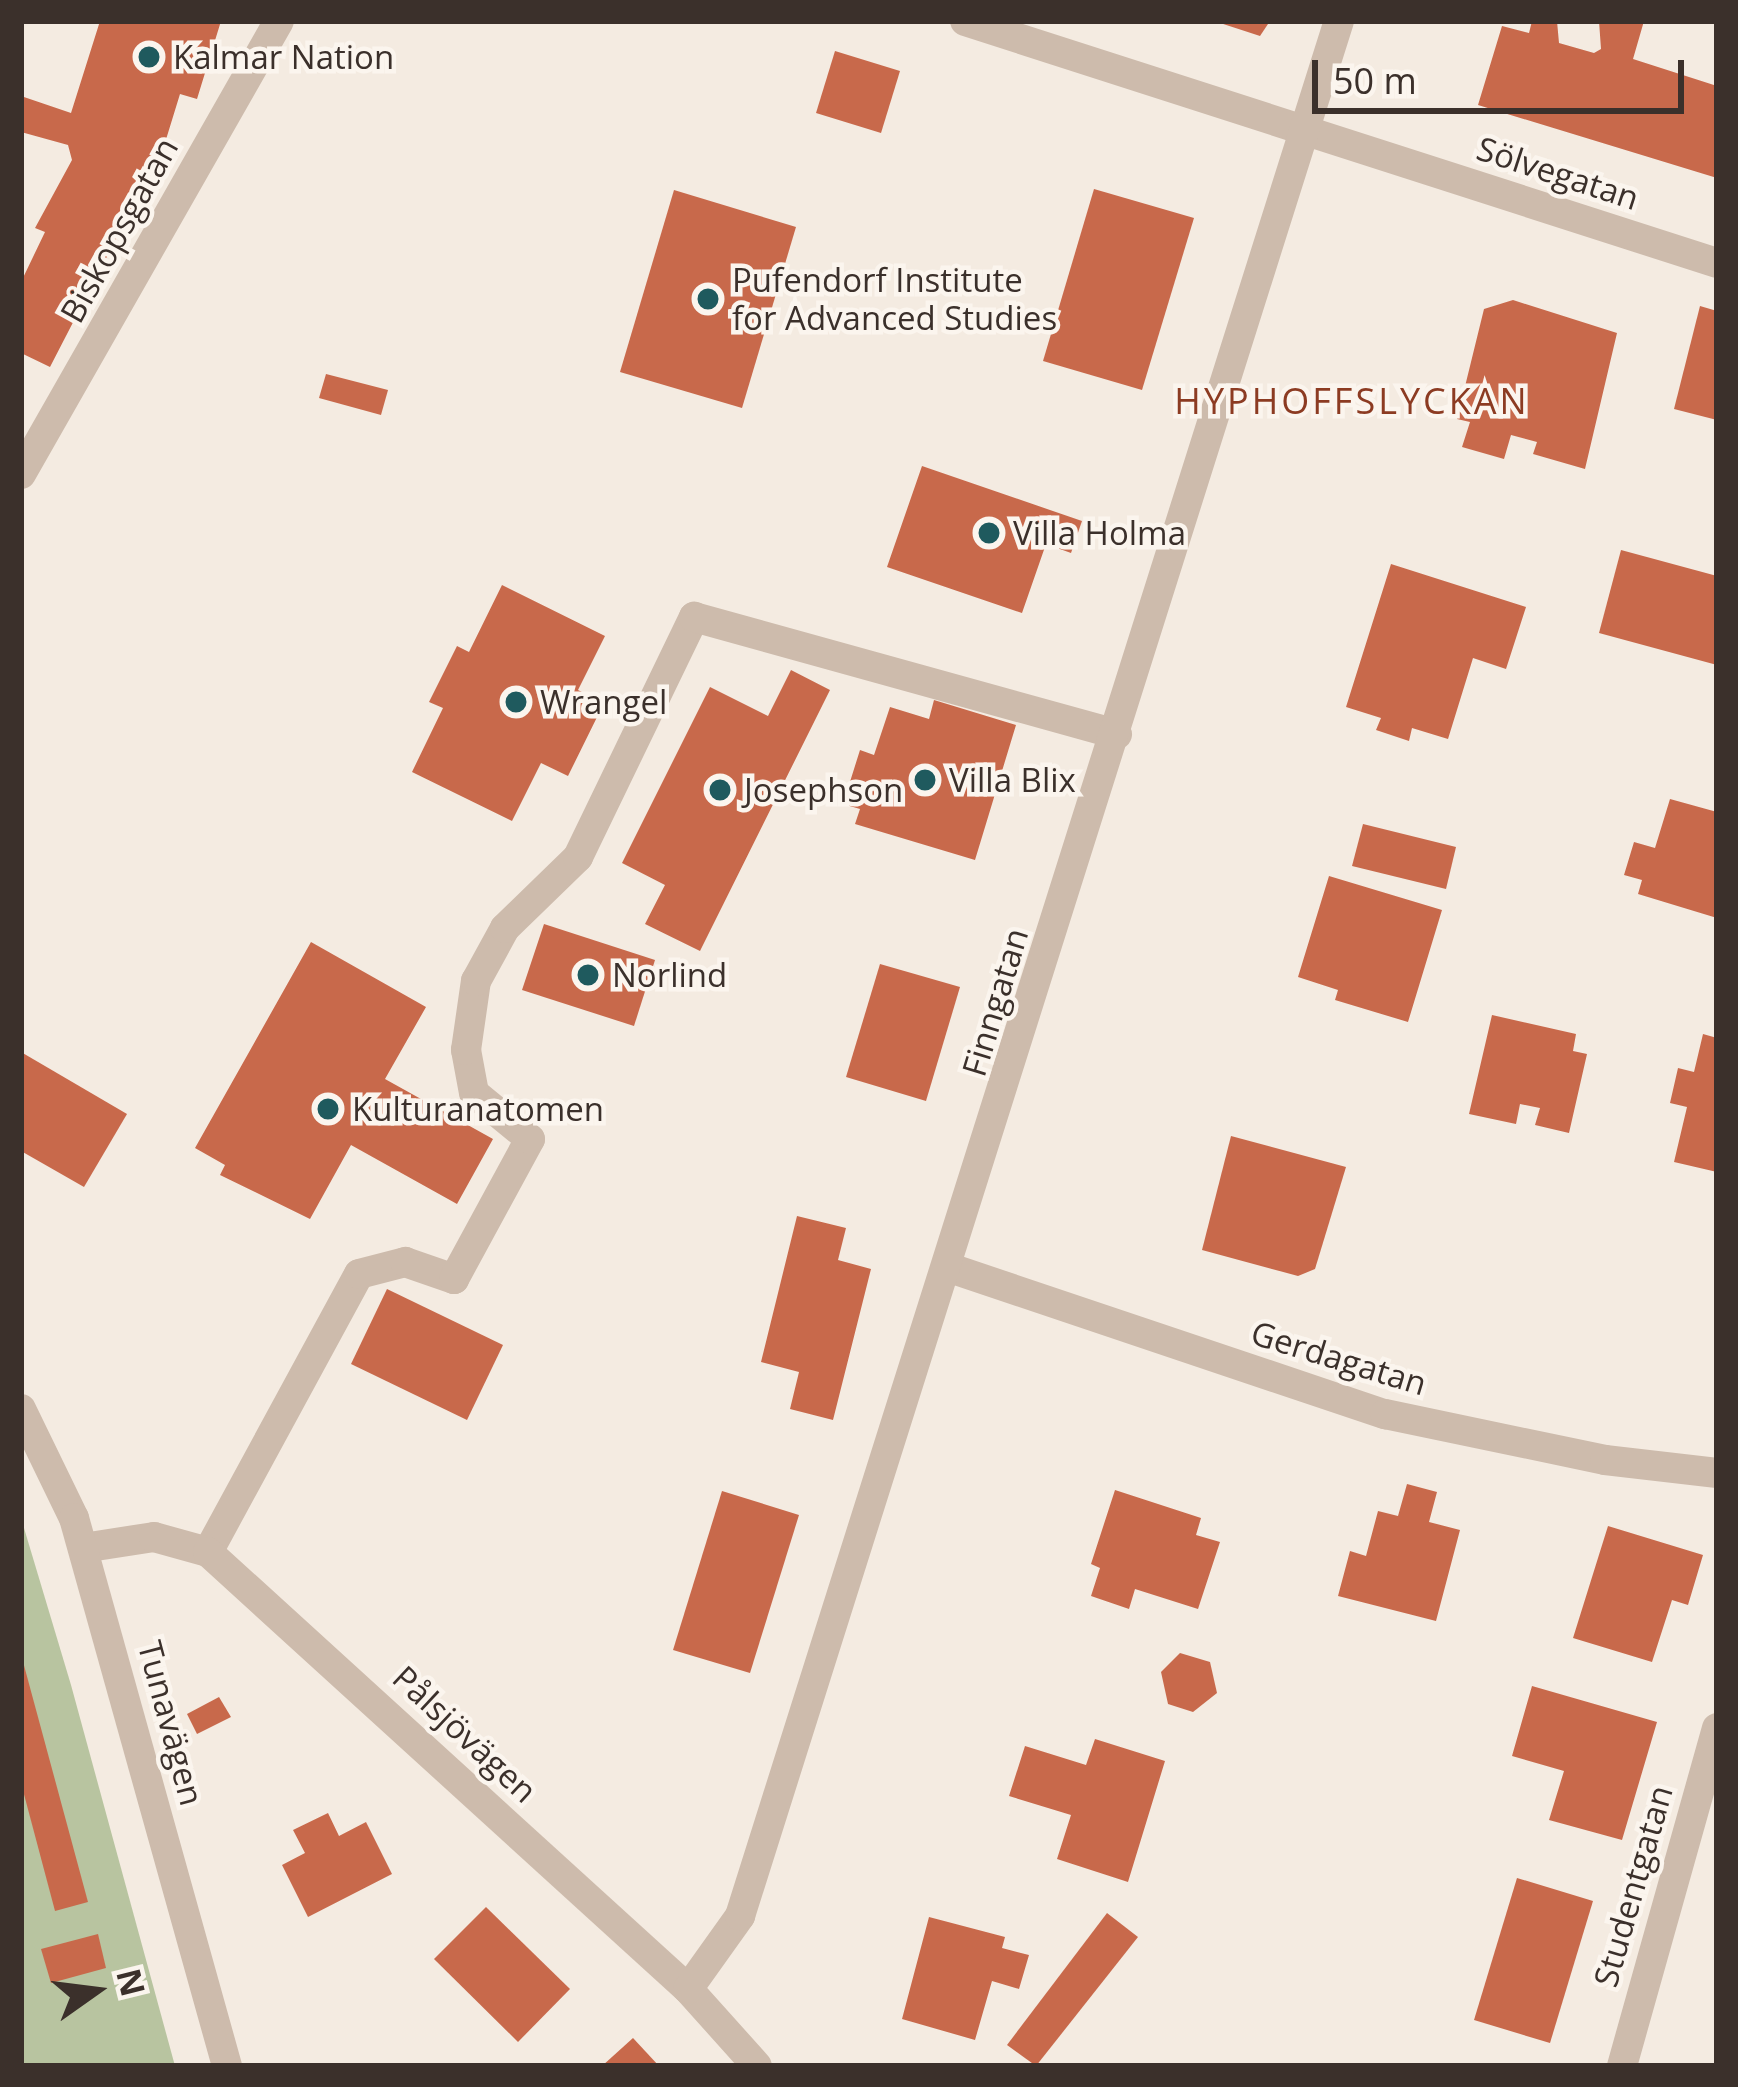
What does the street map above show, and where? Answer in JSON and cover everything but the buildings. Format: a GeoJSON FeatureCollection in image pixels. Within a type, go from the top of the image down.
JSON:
{"type":"FeatureCollection","features":[{"type":"Feature","properties":{"kind":"street","name":"Biskopsgatan"},"geometry":{"type":"LineString","coordinates":[[21,474],[279,21]]}},
{"type":"Feature","properties":{"kind":"street","name":"Sölvegatan"},"geometry":{"type":"LineString","coordinates":[[965,21],[1307,126],[1717,263]]}},
{"type":"Feature","properties":{"kind":"street","name":"Finngatan"},"geometry":{"type":"LineString","coordinates":[[688,1989],[740,1916],[950,1268],[1339,21]]}},
{"type":"Feature","properties":{"kind":"street"},"geometry":{"type":"LineString","coordinates":[[208,1552],[359,1274],[405,1262],[454,1279],[530,1139],[474,1093],[466,1050],[476,981],[505,928],[578,857],[694,616],[1118,734]]}},
{"type":"Feature","properties":{"kind":"street","name":"Gerdagatan"},"geometry":{"type":"LineString","coordinates":[[950,1268],[1385,1414],[1605,1460],[1717,1473]]}},
{"type":"Feature","properties":{"kind":"street","name":"Tunavägen"},"geometry":{"type":"LineString","coordinates":[[21,1408],[83,1548],[227,2066]]}},
{"type":"Feature","properties":{"kind":"street","name":"Pålsjövägen"},"geometry":{"type":"LineString","coordinates":[[83,1548],[154,1537],[208,1552],[688,1989],[758,2066]]}},
{"type":"Feature","properties":{"kind":"street","name":"Studentgatan"},"geometry":{"type":"LineString","coordinates":[[1622,2066],[1717,1728]]}},
{"type":"Feature","properties":{"kind":"green space"},"geometry":{"type":"Polygon","coordinates":[[[21,1518],[71,1685],[175,2066],[21,2066],[21,1518]]]}},
{"type":"Feature","properties":{"kind":"place","name":"Kalmar Nation"},"geometry":{"type":"Point","coordinates":[149,57]}},
{"type":"Feature","properties":{"kind":"place","name":"Pufendorf Institute for Advanced Studies"},"geometry":{"type":"Point","coordinates":[708,299]}},
{"type":"Feature","properties":{"kind":"place","name":"Villa Holma"},"geometry":{"type":"Point","coordinates":[989,533]}},
{"type":"Feature","properties":{"kind":"place","name":"Wrangel"},"geometry":{"type":"Point","coordinates":[516,702]}},
{"type":"Feature","properties":{"kind":"place","name":"Villa Blix"},"geometry":{"type":"Point","coordinates":[925,780]}},
{"type":"Feature","properties":{"kind":"place","name":"Josephson"},"geometry":{"type":"Point","coordinates":[720,790]}},
{"type":"Feature","properties":{"kind":"place","name":"Norlind"},"geometry":{"type":"Point","coordinates":[588,975]}},
{"type":"Feature","properties":{"kind":"place","name":"Kulturanatomen"},"geometry":{"type":"Point","coordinates":[328,1109]}},
{"type":"Feature","properties":{"kind":"district","name":"HYPHOFFSLYCKAN"},"geometry":{"type":"Point","coordinates":[1352,401]}}]}
